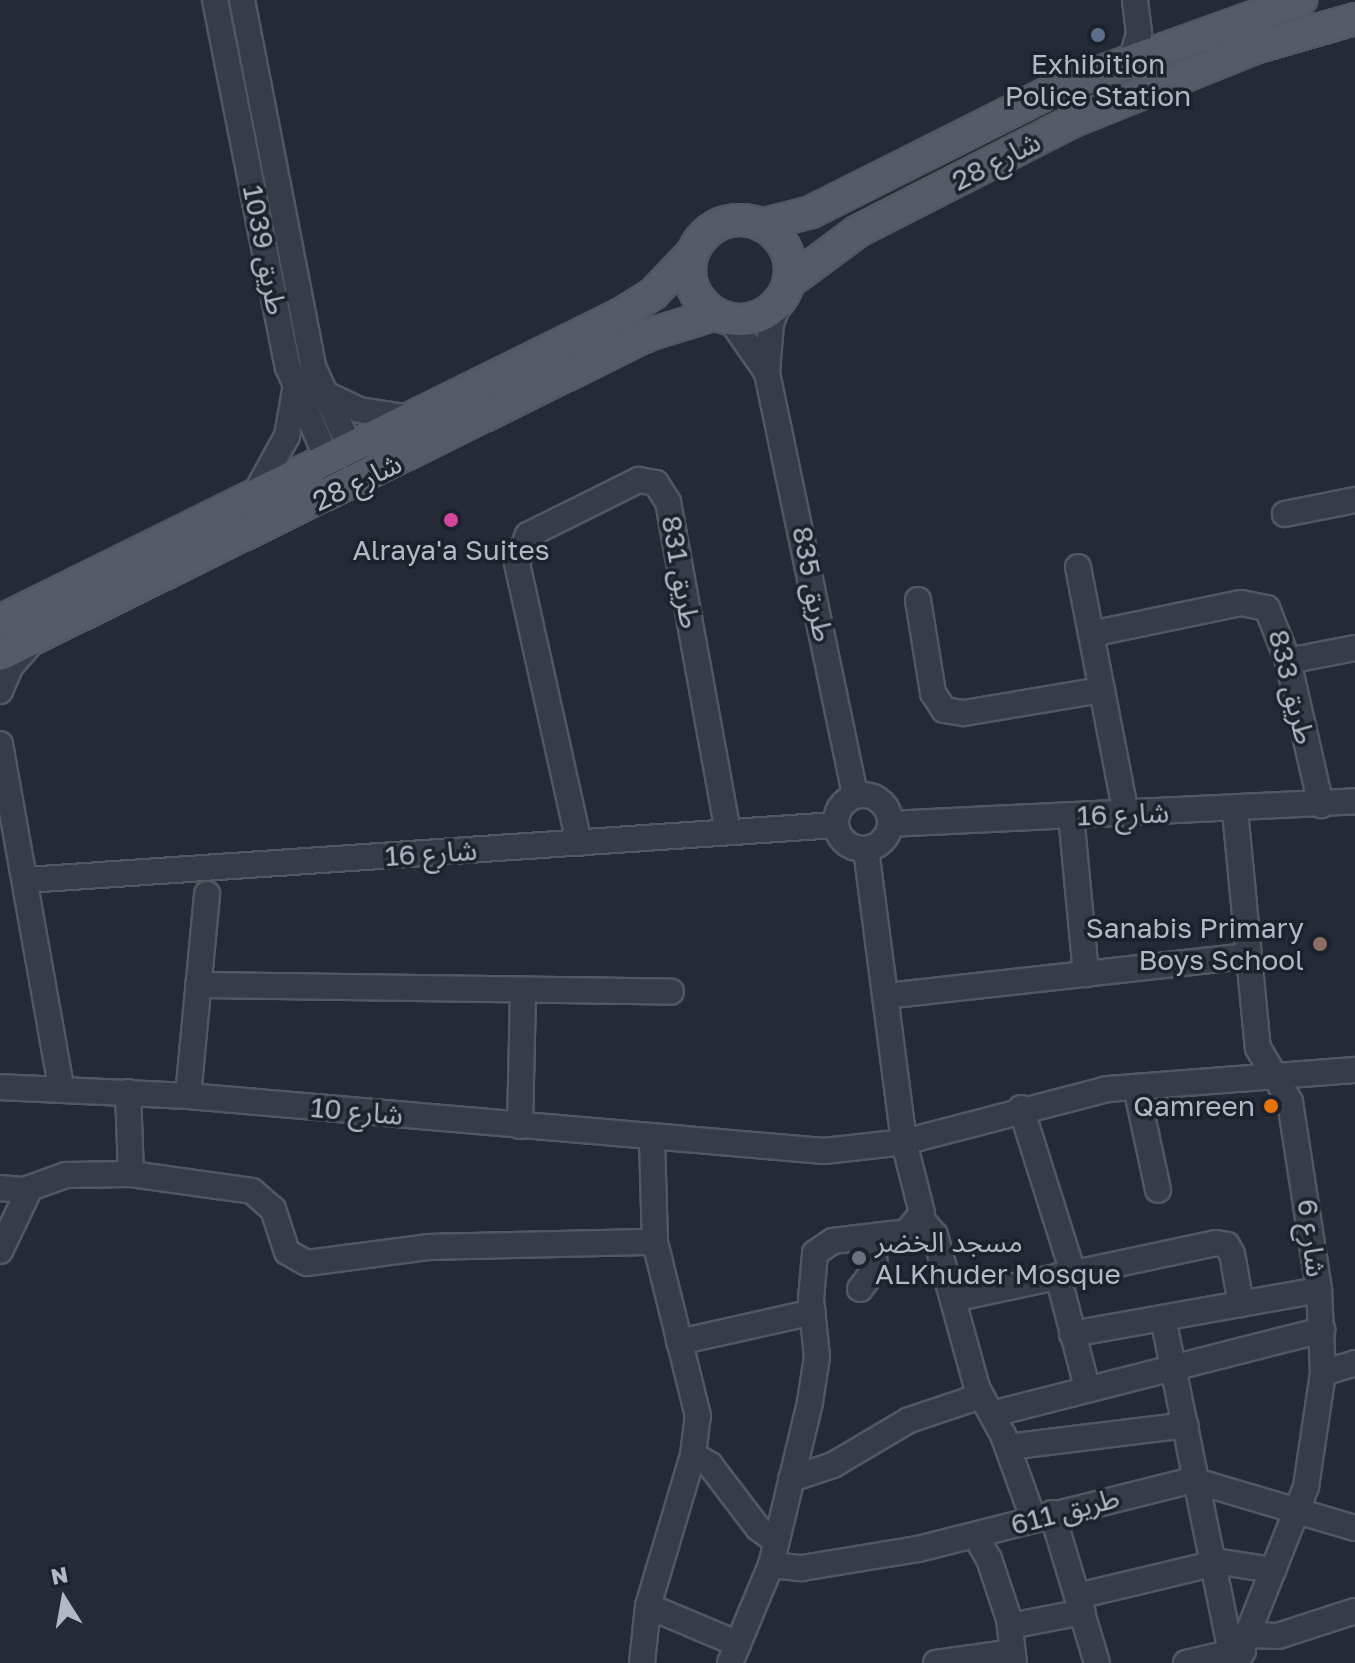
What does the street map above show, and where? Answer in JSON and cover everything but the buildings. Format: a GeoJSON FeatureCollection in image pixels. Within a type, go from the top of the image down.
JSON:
{"type":"FeatureCollection","features":[{"type":"Feature","properties":{"kind":"main road","name":"شارع 28"},"geometry":{"type":"LineString","coordinates":[[761,225],[811,212],[1063,85],[1176,42],[1301,0]]}},
{"type":"Feature","properties":{"kind":"main road","name":"شارع 28"},"geometry":{"type":"LineString","coordinates":[[784,292],[858,231],[1071,122],[1258,47],[1355,19]]}},
{"type":"Feature","properties":{"kind":"main road"},"geometry":{"type":"LineString","coordinates":[[731,221],[761,225],[785,249],[784,292],[766,313],[723,316],[696,294],[693,252],[711,229],[731,221]]}},
{"type":"Feature","properties":{"kind":"main road","name":"شارع 28"},"geometry":{"type":"LineString","coordinates":[[0,621],[252,499],[638,305],[693,252]]}},
{"type":"Feature","properties":{"kind":"main road","name":"شارع 28"},"geometry":{"type":"LineString","coordinates":[[0,655],[354,484],[661,329],[723,316]]}},
{"type":"Feature","properties":{"kind":"street","name":"طريق 1039"},"geometry":{"type":"LineString","coordinates":[[215,0],[295,390],[354,484]]}},
{"type":"Feature","properties":{"kind":"street","name":"طريق 1039"},"geometry":{"type":"LineString","coordinates":[[242,0],[314,369],[338,455]]}},
{"type":"Feature","properties":{"kind":"street"},"geometry":{"type":"LineString","coordinates":[[1136,4],[1153,29],[1176,42]]}},
{"type":"Feature","properties":{"kind":"street"},"geometry":{"type":"LineString","coordinates":[[1132,58],[1139,33],[1136,4]]}},
{"type":"Feature","properties":{"kind":"street","name":"طريق 835"},"geometry":{"type":"LineString","coordinates":[[784,292],[771,323],[767,373],[855,795]]}},
{"type":"Feature","properties":{"kind":"street","name":"طريق 835"},"geometry":{"type":"LineString","coordinates":[[723,316],[767,373]]}},
{"type":"Feature","properties":{"kind":"street"},"geometry":{"type":"LineString","coordinates":[[252,499],[287,436],[295,390]]}},
{"type":"Feature","properties":{"kind":"street"},"geometry":{"type":"LineString","coordinates":[[323,393],[359,410],[412,418]]}},
{"type":"Feature","properties":{"kind":"street","name":"طريق 831"},"geometry":{"type":"LineString","coordinates":[[579,843],[518,555],[528,535],[639,480],[656,483],[668,502],[728,832]]}},
{"type":"Feature","properties":{"kind":"street"},"geometry":{"type":"LineString","coordinates":[[1285,514],[1355,500]]}},
{"type":"Feature","properties":{"kind":"street"},"geometry":{"type":"LineString","coordinates":[[1078,567],[1126,813]]}},
{"type":"Feature","properties":{"kind":"street"},"geometry":{"type":"LineString","coordinates":[[918,600],[933,693],[944,710],[964,713],[1102,690]]}},
{"type":"Feature","properties":{"kind":"street","name":"طريق 833"},"geometry":{"type":"LineString","coordinates":[[1091,634],[1250,601],[1273,615],[1288,661],[1321,805]]}},
{"type":"Feature","properties":{"kind":"street"},"geometry":{"type":"LineString","coordinates":[[0,691],[10,667],[32,642]]}},
{"type":"Feature","properties":{"kind":"street"},"geometry":{"type":"LineString","coordinates":[[1288,661],[1355,648]]}},
{"type":"Feature","properties":{"kind":"street"},"geometry":{"type":"LineString","coordinates":[[0,744],[27,880],[61,1088]]}},
{"type":"Feature","properties":{"kind":"street"},"geometry":{"type":"LineString","coordinates":[[855,795],[880,801],[890,824],[880,843],[866,849],[849,846],[835,825],[842,803],[855,795]]}},
{"type":"Feature","properties":{"kind":"street","name":"شارع 16"},"geometry":{"type":"LineString","coordinates":[[890,824],[1235,811],[1355,801]]}},
{"type":"Feature","properties":{"kind":"street","name":"شارع 6"},"geometry":{"type":"LineString","coordinates":[[1235,811],[1258,1048],[1290,1102],[1319,1290],[1323,1373],[1306,1487],[1242,1651]]}},
{"type":"Feature","properties":{"kind":"street"},"geometry":{"type":"LineString","coordinates":[[1071,815],[1086,974]]}},
{"type":"Feature","properties":{"kind":"street","name":"شارع 16"},"geometry":{"type":"LineString","coordinates":[[27,880],[835,825]]}},
{"type":"Feature","properties":{"kind":"street"},"geometry":{"type":"LineString","coordinates":[[866,849],[904,1142],[922,1213],[933,1230],[986,1405],[1043,1515],[1080,1604],[1097,1663]]}},
{"type":"Feature","properties":{"kind":"street"},"geometry":{"type":"LineString","coordinates":[[188,1096],[207,894]]}},
{"type":"Feature","properties":{"kind":"street"},"geometry":{"type":"LineString","coordinates":[[885,996],[1248,956]]}},
{"type":"Feature","properties":{"kind":"street"},"geometry":{"type":"LineString","coordinates":[[198,985],[671,992]]}},
{"type":"Feature","properties":{"kind":"street"},"geometry":{"type":"LineString","coordinates":[[520,1126],[523,990]]}},
{"type":"Feature","properties":{"kind":"street","name":"شارع 10"},"geometry":{"type":"LineString","coordinates":[[0,1087],[188,1096],[652,1139],[824,1151],[904,1142],[1078,1093],[1275,1080],[1355,1070]]}},
{"type":"Feature","properties":{"kind":"street"},"geometry":{"type":"LineString","coordinates":[[1136,1087],[1158,1190]]}},
{"type":"Feature","properties":{"kind":"street"},"geometry":{"type":"LineString","coordinates":[[128,1092],[131,1174]]}},
{"type":"Feature","properties":{"kind":"street"},"geometry":{"type":"LineString","coordinates":[[1021,1108],[1066,1275],[1072,1334],[1087,1387]]}},
{"type":"Feature","properties":{"kind":"street"},"geometry":{"type":"LineString","coordinates":[[642,1663],[648,1606],[693,1455],[698,1416],[655,1242],[652,1139]]}},
{"type":"Feature","properties":{"kind":"street"},"geometry":{"type":"LineString","coordinates":[[0,1188],[30,1188],[57,1177],[131,1174],[261,1195],[273,1209],[287,1252],[307,1263],[428,1247],[655,1242]]}},
{"type":"Feature","properties":{"kind":"street"},"geometry":{"type":"LineString","coordinates":[[0,1251],[30,1188]]}},
{"type":"Feature","properties":{"kind":"street"},"geometry":{"type":"LineString","coordinates":[[648,1606],[734,1654],[771,1565],[774,1540],[814,1378],[813,1264],[823,1244],[907,1232],[922,1213]]}},
{"type":"Feature","properties":{"kind":"street"},"geometry":{"type":"LineString","coordinates":[[860,1289],[875,1269],[873,1238]]}},
{"type":"Feature","properties":{"kind":"street"},"geometry":{"type":"LineString","coordinates":[[953,1299],[1216,1243],[1227,1245],[1232,1254],[1241,1304]]}},
{"type":"Feature","properties":{"kind":"street"},"geometry":{"type":"LineString","coordinates":[[1072,1334],[1319,1290]]}},
{"type":"Feature","properties":{"kind":"street"},"geometry":{"type":"LineString","coordinates":[[679,1342],[812,1305]]}},
{"type":"Feature","properties":{"kind":"street"},"geometry":{"type":"LineString","coordinates":[[1163,1318],[1228,1638],[1242,1651]]}},
{"type":"Feature","properties":{"kind":"street"},"geometry":{"type":"LineString","coordinates":[[791,1479],[833,1465],[909,1420],[1087,1387],[1322,1330]]}},
{"type":"Feature","properties":{"kind":"street"},"geometry":{"type":"LineString","coordinates":[[1323,1373],[1355,1363]]}},
{"type":"Feature","properties":{"kind":"street"},"geometry":{"type":"LineString","coordinates":[[1008,1447],[1186,1425]]}},
{"type":"Feature","properties":{"kind":"street"},"geometry":{"type":"LineString","coordinates":[[693,1455],[710,1465],[758,1528],[774,1540]]}},
{"type":"Feature","properties":{"kind":"street","name":"طريق 611"},"geometry":{"type":"LineString","coordinates":[[771,1565],[785,1569],[852,1561],[975,1535],[1043,1515],[1195,1481],[1355,1528]]}},
{"type":"Feature","properties":{"kind":"street"},"geometry":{"type":"LineString","coordinates":[[936,1663],[1013,1658],[1010,1626],[989,1559],[975,1535]]}},
{"type":"Feature","properties":{"kind":"street"},"geometry":{"type":"LineString","coordinates":[[1010,1626],[1213,1564],[1236,1562],[1273,1570]]}},
{"type":"Feature","properties":{"kind":"street"},"geometry":{"type":"LineString","coordinates":[[1186,1663],[1242,1651],[1355,1611]]}},
{"type":"Feature","properties":{"kind":"place","name":"Exhibition Police Station"},"geometry":{"type":"Point","coordinates":[1098,35]}},
{"type":"Feature","properties":{"kind":"place","name":"Alraya'a Suites"},"geometry":{"type":"Point","coordinates":[451,520]}},
{"type":"Feature","properties":{"kind":"place","name":"Sanabis Primary Boys School"},"geometry":{"type":"Point","coordinates":[1320,944]}},
{"type":"Feature","properties":{"kind":"place","name":"Qamreen"},"geometry":{"type":"Point","coordinates":[1271,1106]}},
{"type":"Feature","properties":{"kind":"place","name":"مسجد الخضر ALKhuder Mosque"},"geometry":{"type":"Point","coordinates":[859,1258]}}]}
